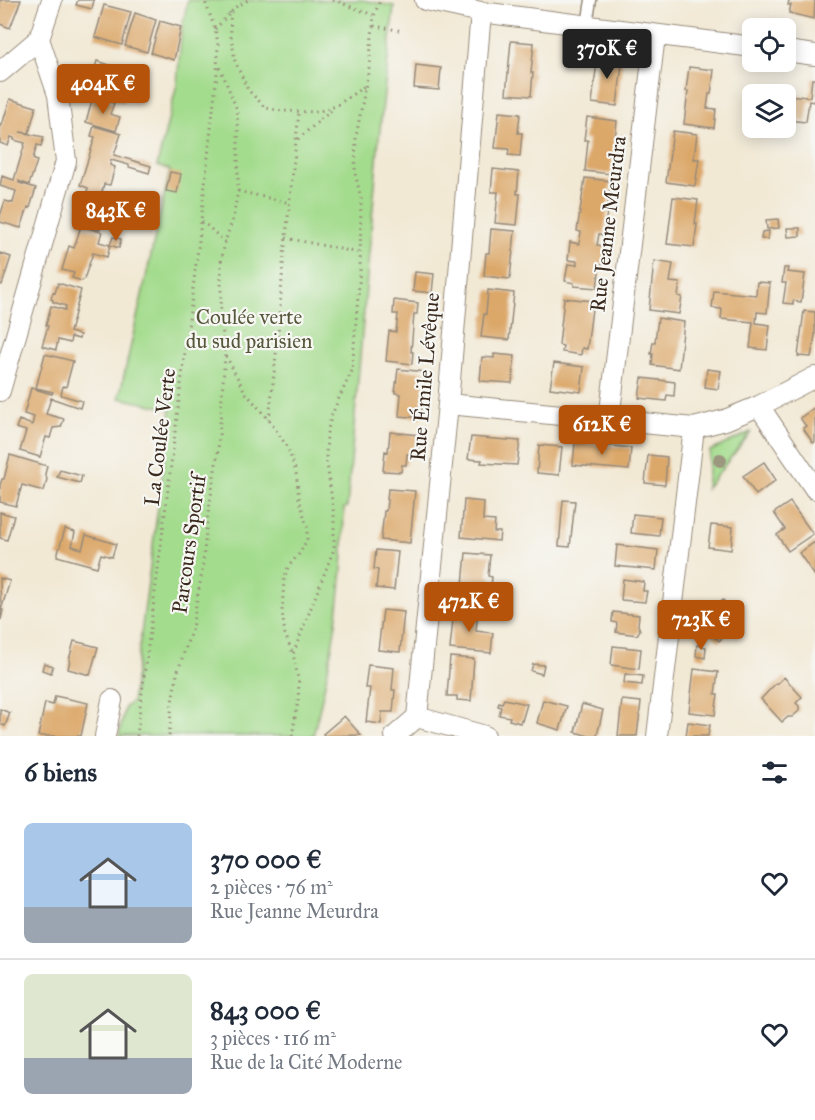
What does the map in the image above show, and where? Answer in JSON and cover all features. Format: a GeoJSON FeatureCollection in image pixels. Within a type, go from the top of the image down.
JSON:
{"type":"FeatureCollection","features":[{"type":"Feature","properties":{"kind":"street"},"geometry":{"type":"LineString","coordinates":[[0,72],[39,39],[52,0]]}},
{"type":"Feature","properties":{"kind":"street"},"geometry":{"type":"LineString","coordinates":[[425,0],[481,12],[742,46]]}},
{"type":"Feature","properties":{"kind":"street","name":"Rue Émile Lévêque"},"geometry":{"type":"LineString","coordinates":[[417,717],[448,404],[481,12]]}},
{"type":"Feature","properties":{"kind":"street","name":"Rue Jeanne Meurdra"},"geometry":{"type":"LineString","coordinates":[[609,420],[655,34]]}},
{"type":"Feature","properties":{"kind":"street"},"geometry":{"type":"LineString","coordinates":[[0,392],[66,161],[58,94],[39,39]]}},
{"type":"Feature","properties":{"kind":"street"},"geometry":{"type":"LineString","coordinates":[[796,52],[815,55]]}},
{"type":"Feature","properties":{"kind":"street"},"geometry":{"type":"LineString","coordinates":[[448,404],[694,428],[726,420],[815,377]]}},
{"type":"Feature","properties":{"kind":"street"},"geometry":{"type":"LineString","coordinates":[[759,406],[815,489]]}},
{"type":"Feature","properties":{"kind":"street"},"geometry":{"type":"LineString","coordinates":[[657,736],[694,428]]}},
{"type":"Feature","properties":{"kind":"street"},"geometry":{"type":"LineString","coordinates":[[105,736],[112,700]]}},
{"type":"Feature","properties":{"kind":"street"},"geometry":{"type":"LineString","coordinates":[[395,736],[417,717],[485,736]]}},
{"type":"Feature","properties":{"kind":"lane"},"geometry":{"type":"LineString","coordinates":[[587,25],[591,0]]}},
{"type":"Feature","properties":{"kind":"path","name":"La Coulée Verte"},"geometry":{"type":"LineString","coordinates":[[137,736],[201,221],[217,64],[218,43],[206,0]]}},
{"type":"Feature","properties":{"kind":"path"},"geometry":{"type":"LineString","coordinates":[[214,29],[230,12],[248,0]]}},
{"type":"Feature","properties":{"kind":"path"},"geometry":{"type":"LineString","coordinates":[[333,0],[374,16]]}},
{"type":"Feature","properties":{"kind":"path"},"geometry":{"type":"LineString","coordinates":[[293,654],[334,549],[334,516],[326,456],[327,433],[331,417],[352,371],[360,254],[361,198],[355,173],[356,137],[366,84],[374,16],[380,0]]}},
{"type":"Feature","properties":{"kind":"path"},"geometry":{"type":"LineString","coordinates":[[230,12],[235,60],[248,90],[266,108],[317,112],[336,106]]}},
{"type":"Feature","properties":{"kind":"path"},"geometry":{"type":"LineString","coordinates":[[374,26],[403,30]]}},
{"type":"Feature","properties":{"kind":"path","name":"Parcours Sportif"},"geometry":{"type":"LineString","coordinates":[[169,736],[177,674],[192,628],[202,572],[218,451],[225,355],[221,305],[221,262],[238,191],[237,110],[217,64]]}},
{"type":"Feature","properties":{"kind":"path"},"geometry":{"type":"LineString","coordinates":[[296,140],[366,84]]}},
{"type":"Feature","properties":{"kind":"path"},"geometry":{"type":"LineString","coordinates":[[269,420],[299,112]]}},
{"type":"Feature","properties":{"kind":"path"},"geometry":{"type":"LineString","coordinates":[[238,191],[290,203]]}},
{"type":"Feature","properties":{"kind":"path"},"geometry":{"type":"LineString","coordinates":[[201,221],[225,242]]}},
{"type":"Feature","properties":{"kind":"path"},"geometry":{"type":"LineString","coordinates":[[286,238],[360,254]]}},
{"type":"Feature","properties":{"kind":"path","name":"Parcours Sportif"},"geometry":{"type":"LineString","coordinates":[[225,355],[244,392],[269,420],[288,448],[296,471],[299,498],[307,526],[307,540],[288,567],[284,580],[282,612],[285,634],[293,654],[299,683],[292,736]]}},
{"type":"Feature","properties":{"kind":"green space","name":"Coulée verte du sud parisien"},"geometry":{"type":"Polygon","coordinates":[[[188,0],[362,0],[394,6],[379,138],[347,507],[344,508],[338,610],[313,736],[119,736],[125,707],[132,702],[171,409],[119,398],[170,170],[157,166],[177,84],[182,27],[188,0]]]}},
{"type":"Feature","properties":{"kind":"green space"},"geometry":{"type":"Polygon","coordinates":[[[751,432],[706,489],[710,451],[751,432]]]}},
{"type":"Feature","properties":{"kind":"building"},"geometry":{"type":"Polygon","coordinates":[[[0,0],[21,0],[10,28],[0,24],[0,0]]]}},
{"type":"Feature","properties":{"kind":"building"},"geometry":{"type":"Polygon","coordinates":[[[78,0],[94,0],[92,9],[76,5],[78,0]]]}},
{"type":"Feature","properties":{"kind":"building"},"geometry":{"type":"Polygon","coordinates":[[[789,0],[815,0],[814,19],[789,13],[791,5],[788,5],[789,0]]]}},
{"type":"Feature","properties":{"kind":"building"},"geometry":{"type":"Polygon","coordinates":[[[104,5],[131,12],[122,45],[95,37],[104,5]]]}},
{"type":"Feature","properties":{"kind":"building"},"geometry":{"type":"Polygon","coordinates":[[[135,13],[156,20],[147,52],[125,46],[135,13]]]}},
{"type":"Feature","properties":{"kind":"building"},"geometry":{"type":"Polygon","coordinates":[[[160,21],[181,27],[174,60],[151,53],[160,21]]]}},
{"type":"Feature","properties":{"kind":"building"},"geometry":{"type":"Polygon","coordinates":[[[511,41],[534,43],[531,96],[506,94],[511,41]]]}},
{"type":"Feature","properties":{"kind":"building"},"geometry":{"type":"Polygon","coordinates":[[[598,53],[623,56],[617,106],[592,103],[598,53]]]}},
{"type":"Feature","properties":{"kind":"building"},"geometry":{"type":"Polygon","coordinates":[[[97,61],[132,72],[123,102],[88,91],[97,61]]]}},
{"type":"Feature","properties":{"kind":"building"},"geometry":{"type":"Polygon","coordinates":[[[416,65],[441,68],[439,90],[414,88],[416,65]]]}},
{"type":"Feature","properties":{"kind":"building"},"geometry":{"type":"Polygon","coordinates":[[[689,67],[714,70],[707,108],[716,109],[714,128],[684,124],[689,67]]]}},
{"type":"Feature","properties":{"kind":"building"},"geometry":{"type":"Polygon","coordinates":[[[812,79],[815,79],[815,102],[809,101],[806,122],[796,121],[796,96],[810,97],[812,79]]]}},
{"type":"Feature","properties":{"kind":"building"},"geometry":{"type":"Polygon","coordinates":[[[96,97],[114,103],[110,114],[120,117],[116,131],[86,122],[92,100],[94,101],[96,97]]]}},
{"type":"Feature","properties":{"kind":"building"},"geometry":{"type":"Polygon","coordinates":[[[10,99],[36,107],[29,133],[20,132],[44,137],[41,146],[37,145],[33,159],[37,161],[29,185],[19,181],[19,183],[36,188],[21,228],[0,222],[5,201],[13,203],[16,191],[0,186],[2,176],[14,180],[25,143],[11,137],[8,146],[0,143],[0,124],[2,125],[10,99]]]}},
{"type":"Feature","properties":{"kind":"building"},"geometry":{"type":"Polygon","coordinates":[[[499,112],[520,114],[518,133],[522,133],[520,156],[508,155],[509,149],[495,148],[499,112]]]}},
{"type":"Feature","properties":{"kind":"building"},"geometry":{"type":"Polygon","coordinates":[[[587,117],[617,121],[611,174],[585,171],[588,140],[584,140],[587,117]]]}},
{"type":"Feature","properties":{"kind":"building"},"geometry":{"type":"Polygon","coordinates":[[[94,126],[121,134],[114,155],[151,166],[149,173],[111,160],[110,165],[115,167],[110,185],[104,184],[102,192],[119,197],[113,216],[105,213],[100,229],[76,222],[79,205],[83,206],[88,188],[80,185],[95,137],[91,136],[94,126]]]}},
{"type":"Feature","properties":{"kind":"building"},"geometry":{"type":"Polygon","coordinates":[[[673,131],[697,134],[694,159],[699,159],[695,186],[666,182],[673,131]]]}},
{"type":"Feature","properties":{"kind":"building"},"geometry":{"type":"Polygon","coordinates":[[[493,169],[519,172],[517,194],[520,194],[517,225],[495,223],[498,192],[491,192],[493,169]]]}},
{"type":"Feature","properties":{"kind":"building"},"geometry":{"type":"Polygon","coordinates":[[[170,172],[181,174],[177,193],[166,191],[170,172]]]}},
{"type":"Feature","properties":{"kind":"building"},"geometry":{"type":"Polygon","coordinates":[[[585,178],[611,181],[604,235],[599,234],[597,245],[605,246],[597,288],[574,286],[574,283],[565,281],[568,264],[577,265],[577,261],[568,260],[570,242],[579,244],[581,232],[577,231],[585,178]]]}},
{"type":"Feature","properties":{"kind":"building"},"geometry":{"type":"Polygon","coordinates":[[[673,197],[698,200],[694,247],[667,244],[673,197]]]}},
{"type":"Feature","properties":{"kind":"building"},"geometry":{"type":"Polygon","coordinates":[[[778,219],[779,228],[767,229],[766,220],[778,219]]]}},
{"type":"Feature","properties":{"kind":"building"},"geometry":{"type":"Polygon","coordinates":[[[81,226],[102,232],[99,242],[110,245],[107,257],[93,253],[82,281],[72,278],[74,273],[62,270],[69,246],[74,248],[81,226]]]}},
{"type":"Feature","properties":{"kind":"building"},"geometry":{"type":"Polygon","coordinates":[[[787,228],[800,228],[800,236],[788,237],[787,228]]]}},
{"type":"Feature","properties":{"kind":"building"},"geometry":{"type":"Polygon","coordinates":[[[491,229],[515,231],[510,279],[484,276],[491,229]]]}},
{"type":"Feature","properties":{"kind":"building"},"geometry":{"type":"Polygon","coordinates":[[[769,231],[768,239],[761,239],[762,232],[769,231]]]}},
{"type":"Feature","properties":{"kind":"building"},"geometry":{"type":"Polygon","coordinates":[[[113,237],[121,239],[119,248],[110,245],[113,237]]]}},
{"type":"Feature","properties":{"kind":"building"},"geometry":{"type":"Polygon","coordinates":[[[0,253],[11,257],[2,285],[0,284],[0,253]]]}},
{"type":"Feature","properties":{"kind":"building"},"geometry":{"type":"Polygon","coordinates":[[[654,261],[673,264],[670,282],[680,283],[678,296],[682,297],[679,314],[649,310],[654,261]]]}},
{"type":"Feature","properties":{"kind":"building"},"geometry":{"type":"Polygon","coordinates":[[[784,268],[788,268],[787,272],[805,274],[801,302],[783,303],[786,283],[782,283],[784,268]]]}},
{"type":"Feature","properties":{"kind":"building"},"geometry":{"type":"Polygon","coordinates":[[[415,272],[434,274],[432,293],[413,291],[415,272]]]}},
{"type":"Feature","properties":{"kind":"building"},"geometry":{"type":"Polygon","coordinates":[[[757,282],[770,283],[767,313],[757,312],[756,323],[770,325],[767,350],[750,348],[753,322],[721,319],[722,309],[712,308],[714,291],[756,295],[757,282]]]}},
{"type":"Feature","properties":{"kind":"building"},"geometry":{"type":"Polygon","coordinates":[[[58,283],[81,290],[70,332],[80,335],[79,339],[71,337],[70,343],[58,340],[56,350],[42,346],[51,306],[65,310],[66,306],[53,302],[51,299],[58,283]]]}},
{"type":"Feature","properties":{"kind":"building"},"geometry":{"type":"Polygon","coordinates":[[[488,290],[514,293],[509,340],[481,337],[488,290]]]}},
{"type":"Feature","properties":{"kind":"building"},"geometry":{"type":"Polygon","coordinates":[[[564,298],[593,301],[587,349],[582,348],[581,355],[562,352],[563,346],[559,345],[564,298]]]}},
{"type":"Feature","properties":{"kind":"building"},"geometry":{"type":"Polygon","coordinates":[[[394,300],[418,303],[417,314],[414,314],[412,364],[386,361],[389,331],[396,332],[398,314],[393,314],[394,300]]]}},
{"type":"Feature","properties":{"kind":"building"},"geometry":{"type":"Polygon","coordinates":[[[804,311],[815,312],[815,336],[811,357],[798,356],[804,311]]]}},
{"type":"Feature","properties":{"kind":"building"},"geometry":{"type":"Polygon","coordinates":[[[658,318],[684,322],[679,369],[652,365],[653,354],[651,354],[658,318]]]}},
{"type":"Feature","properties":{"kind":"building"},"geometry":{"type":"Polygon","coordinates":[[[45,354],[73,361],[66,387],[63,386],[61,395],[82,401],[80,408],[51,398],[46,414],[64,419],[61,427],[53,428],[50,438],[46,437],[40,457],[20,451],[26,431],[16,428],[19,420],[32,425],[34,417],[24,414],[31,388],[52,394],[53,392],[36,388],[45,354]]]}},
{"type":"Feature","properties":{"kind":"building"},"geometry":{"type":"Polygon","coordinates":[[[494,354],[515,356],[512,383],[480,381],[482,357],[494,358],[494,354]]]}},
{"type":"Feature","properties":{"kind":"building"},"geometry":{"type":"Polygon","coordinates":[[[554,363],[584,367],[581,392],[550,388],[554,363]]]}},
{"type":"Feature","properties":{"kind":"building"},"geometry":{"type":"Polygon","coordinates":[[[398,369],[425,372],[421,418],[399,416],[401,394],[395,393],[398,369]]]}},
{"type":"Feature","properties":{"kind":"building"},"geometry":{"type":"Polygon","coordinates":[[[707,369],[721,371],[718,389],[705,387],[707,369]]]}},
{"type":"Feature","properties":{"kind":"building"},"geometry":{"type":"Polygon","coordinates":[[[642,378],[675,382],[674,396],[667,395],[666,401],[639,398],[642,378]]]}},
{"type":"Feature","properties":{"kind":"building"},"geometry":{"type":"Polygon","coordinates":[[[815,407],[815,442],[813,443],[803,428],[806,426],[800,418],[815,407]]]}},
{"type":"Feature","properties":{"kind":"building"},"geometry":{"type":"Polygon","coordinates":[[[390,432],[419,435],[418,455],[407,454],[406,465],[402,465],[401,472],[383,471],[390,432]]]}},
{"type":"Feature","properties":{"kind":"building"},"geometry":{"type":"Polygon","coordinates":[[[471,437],[520,441],[517,465],[481,463],[482,460],[468,459],[471,437]]]}},
{"type":"Feature","properties":{"kind":"building"},"geometry":{"type":"Polygon","coordinates":[[[575,442],[631,448],[629,470],[573,465],[575,442]]]}},
{"type":"Feature","properties":{"kind":"building"},"geometry":{"type":"Polygon","coordinates":[[[539,445],[562,447],[559,475],[537,473],[539,445]]]}},
{"type":"Feature","properties":{"kind":"building"},"geometry":{"type":"Polygon","coordinates":[[[10,455],[47,466],[44,491],[22,485],[16,506],[0,502],[0,485],[4,479],[10,455]]]}},
{"type":"Feature","properties":{"kind":"building"},"geometry":{"type":"Polygon","coordinates":[[[648,455],[667,457],[665,485],[645,483],[648,455]]]}},
{"type":"Feature","properties":{"kind":"building"},"geometry":{"type":"Polygon","coordinates":[[[764,462],[776,480],[756,495],[743,476],[764,462]]]}},
{"type":"Feature","properties":{"kind":"building"},"geometry":{"type":"Polygon","coordinates":[[[60,470],[82,476],[80,483],[57,477],[60,470]]]}},
{"type":"Feature","properties":{"kind":"building"},"geometry":{"type":"Polygon","coordinates":[[[388,489],[415,491],[410,543],[381,540],[388,489]]]}},
{"type":"Feature","properties":{"kind":"building"},"geometry":{"type":"Polygon","coordinates":[[[464,500],[484,502],[483,520],[495,521],[494,532],[500,532],[499,541],[461,537],[464,500]]]}},
{"type":"Feature","properties":{"kind":"building"},"geometry":{"type":"Polygon","coordinates":[[[563,500],[575,501],[570,547],[559,546],[563,500]]]}},
{"type":"Feature","properties":{"kind":"building"},"geometry":{"type":"Polygon","coordinates":[[[790,502],[813,534],[788,551],[777,535],[785,529],[774,513],[790,502]]]}},
{"type":"Feature","properties":{"kind":"building"},"geometry":{"type":"Polygon","coordinates":[[[0,512],[14,516],[7,540],[0,538],[0,512]]]}},
{"type":"Feature","properties":{"kind":"building"},"geometry":{"type":"Polygon","coordinates":[[[633,514],[661,517],[659,536],[631,533],[633,514]]]}},
{"type":"Feature","properties":{"kind":"building"},"geometry":{"type":"Polygon","coordinates":[[[711,525],[733,527],[731,550],[708,547],[711,525]]]}},
{"type":"Feature","properties":{"kind":"building"},"geometry":{"type":"Polygon","coordinates":[[[65,529],[75,532],[72,546],[82,549],[86,535],[116,544],[112,557],[101,554],[97,567],[57,556],[65,529]]]}},
{"type":"Feature","properties":{"kind":"building"},"geometry":{"type":"Polygon","coordinates":[[[815,542],[815,576],[799,553],[815,542]]]}},
{"type":"Feature","properties":{"kind":"building"},"geometry":{"type":"Polygon","coordinates":[[[617,545],[658,550],[656,570],[615,566],[617,545]]]}},
{"type":"Feature","properties":{"kind":"building"},"geometry":{"type":"Polygon","coordinates":[[[376,550],[398,552],[394,590],[376,588],[378,570],[374,569],[376,550]]]}},
{"type":"Feature","properties":{"kind":"building"},"geometry":{"type":"Polygon","coordinates":[[[466,553],[490,555],[488,576],[492,577],[490,597],[462,595],[466,553]]]}},
{"type":"Feature","properties":{"kind":"building"},"geometry":{"type":"Polygon","coordinates":[[[0,578],[10,581],[1,610],[3,610],[1,620],[0,578]]]}},
{"type":"Feature","properties":{"kind":"building"},"geometry":{"type":"Polygon","coordinates":[[[623,579],[644,582],[643,591],[647,591],[645,602],[621,600],[623,579]]]}},
{"type":"Feature","properties":{"kind":"building"},"geometry":{"type":"Polygon","coordinates":[[[723,600],[741,620],[719,641],[701,623],[723,600]]]}},
{"type":"Feature","properties":{"kind":"building"},"geometry":{"type":"Polygon","coordinates":[[[454,609],[478,611],[476,631],[493,633],[491,653],[450,649],[454,609]]]}},
{"type":"Feature","properties":{"kind":"building"},"geometry":{"type":"Polygon","coordinates":[[[383,610],[404,612],[400,652],[378,650],[383,610]]]}},
{"type":"Feature","properties":{"kind":"building"},"geometry":{"type":"Polygon","coordinates":[[[613,612],[639,615],[640,630],[637,635],[616,632],[617,623],[612,622],[613,612]]]}},
{"type":"Feature","properties":{"kind":"building"},"geometry":{"type":"Polygon","coordinates":[[[74,641],[98,647],[90,675],[68,669],[74,641]]]}},
{"type":"Feature","properties":{"kind":"building"},"geometry":{"type":"Polygon","coordinates":[[[697,645],[706,647],[705,658],[696,656],[697,645]]]}},
{"type":"Feature","properties":{"kind":"building"},"geometry":{"type":"Polygon","coordinates":[[[613,646],[641,649],[639,669],[611,665],[613,646]]]}},
{"type":"Feature","properties":{"kind":"building"},"geometry":{"type":"Polygon","coordinates":[[[450,657],[474,659],[471,701],[457,700],[457,696],[447,696],[450,657]]]}},
{"type":"Feature","properties":{"kind":"building"},"geometry":{"type":"Polygon","coordinates":[[[44,663],[53,666],[51,673],[42,670],[44,663]]]}},
{"type":"Feature","properties":{"kind":"building"},"geometry":{"type":"Polygon","coordinates":[[[533,664],[544,665],[542,674],[531,671],[533,664]]]}},
{"type":"Feature","properties":{"kind":"building"},"geometry":{"type":"Polygon","coordinates":[[[368,665],[394,668],[393,712],[382,712],[381,724],[366,722],[370,688],[365,688],[368,665]]]}},
{"type":"Feature","properties":{"kind":"building"},"geometry":{"type":"Polygon","coordinates":[[[694,669],[718,672],[715,715],[689,712],[694,669]]]}},
{"type":"Feature","properties":{"kind":"building"},"geometry":{"type":"Polygon","coordinates":[[[625,674],[643,676],[642,685],[624,683],[625,674]]]}},
{"type":"Feature","properties":{"kind":"building"},"geometry":{"type":"Polygon","coordinates":[[[784,677],[802,697],[796,703],[799,711],[782,722],[761,699],[784,677]]]}},
{"type":"Feature","properties":{"kind":"building"},"geometry":{"type":"Polygon","coordinates":[[[55,696],[88,703],[81,736],[38,736],[45,703],[53,705],[55,696]]]}},
{"type":"Feature","properties":{"kind":"building"},"geometry":{"type":"Polygon","coordinates":[[[504,699],[527,704],[520,723],[509,720],[510,717],[499,715],[501,707],[498,706],[499,702],[502,703],[504,699]]]}},
{"type":"Feature","properties":{"kind":"building"},"geometry":{"type":"Polygon","coordinates":[[[543,700],[567,706],[560,730],[537,723],[543,700]]]}},
{"type":"Feature","properties":{"kind":"building"},"geometry":{"type":"Polygon","coordinates":[[[622,700],[641,702],[637,736],[618,736],[622,700]]]}},
{"type":"Feature","properties":{"kind":"building"},"geometry":{"type":"Polygon","coordinates":[[[582,704],[603,710],[597,736],[575,732],[582,704]]]}},
{"type":"Feature","properties":{"kind":"building"},"geometry":{"type":"Polygon","coordinates":[[[0,709],[10,713],[5,726],[0,724],[0,709]]]}},
{"type":"Feature","properties":{"kind":"building"},"geometry":{"type":"Polygon","coordinates":[[[344,716],[361,735],[324,736],[323,734],[344,716]]]}},
{"type":"Feature","properties":{"kind":"building"},"geometry":{"type":"Polygon","coordinates":[[[688,722],[710,725],[708,736],[686,736],[688,722]]]}}]}
